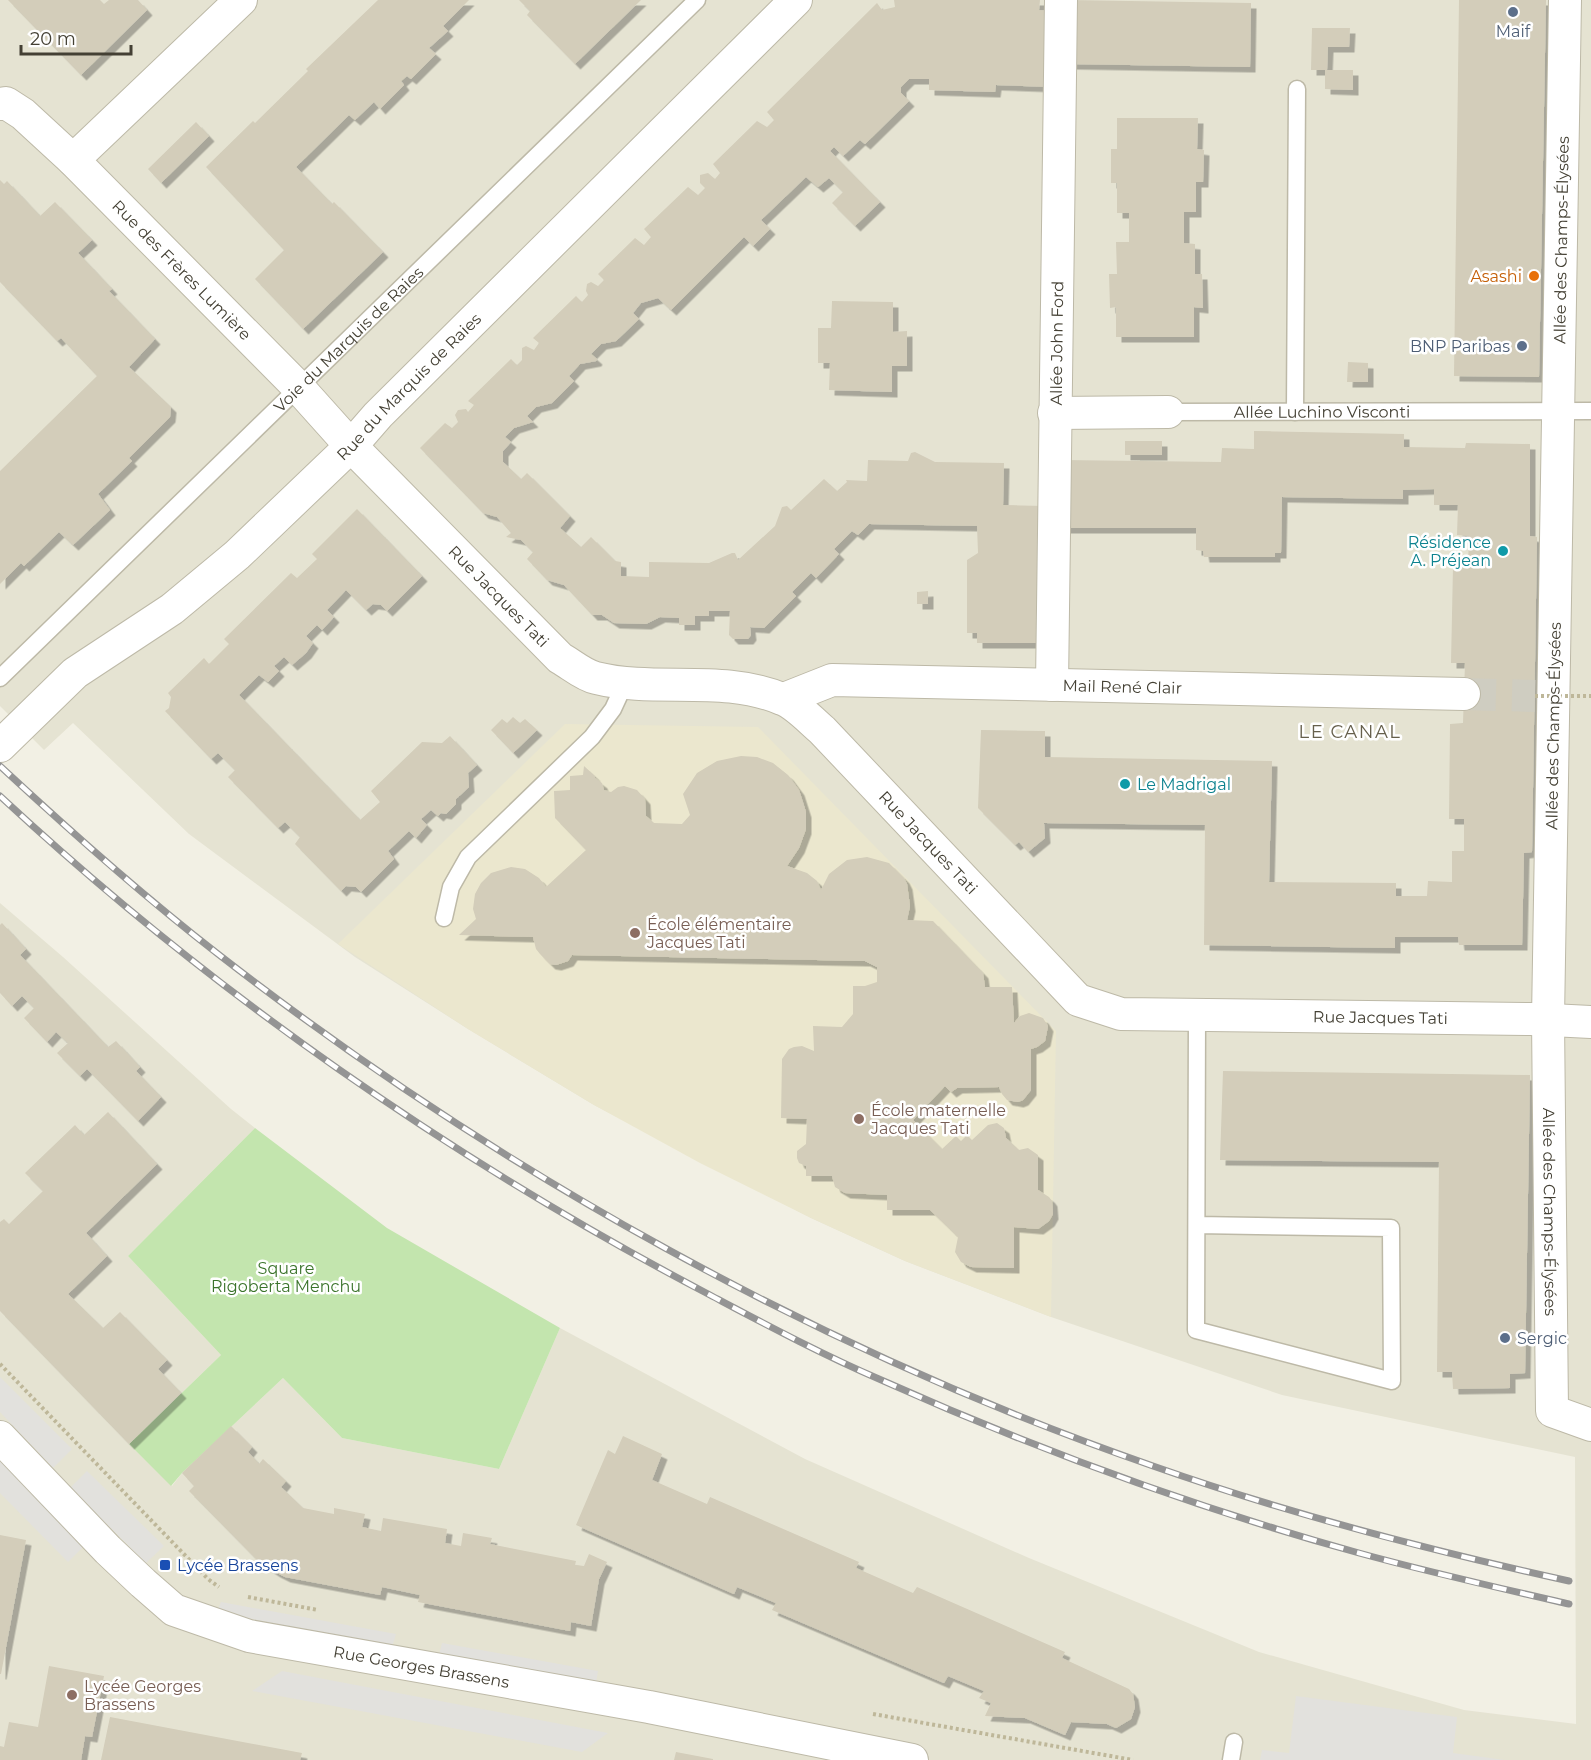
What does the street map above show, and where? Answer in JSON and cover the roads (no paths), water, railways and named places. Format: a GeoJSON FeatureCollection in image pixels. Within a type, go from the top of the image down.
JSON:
{"type":"FeatureCollection","features":[{"type":"Feature","properties":{"kind":"street"},"geometry":{"type":"LineString","coordinates":[[73,160],[242,0]]}},
{"type":"Feature","properties":{"kind":"street","name":"Rue du Marquis de Raies"},"geometry":{"type":"LineString","coordinates":[[10,736],[75,673],[172,609],[237,555],[351,446],[378,415],[796,0]]}},
{"type":"Feature","properties":{"kind":"street","name":"Allée John Ford"},"geometry":{"type":"LineString","coordinates":[[1052,685],[1061,0]]}},
{"type":"Feature","properties":{"kind":"street","name":"Allée des Champs-Élysées"},"geometry":{"type":"LineString","coordinates":[[1565,0],[1548,1019],[1552,1411],[1591,1425]]}},
{"type":"Feature","properties":{"kind":"street","name":"Rue des Frères Lumière"},"geometry":{"type":"LineString","coordinates":[[2,100],[23,114],[73,160],[299,388],[351,446]]}},
{"type":"Feature","properties":{"kind":"street","name":"Allée Luchino Visconti"},"geometry":{"type":"LineString","coordinates":[[1054,413],[1168,412]]}},
{"type":"Feature","properties":{"kind":"street","name":"Rue Jacques Tati"},"geometry":{"type":"LineString","coordinates":[[351,446],[560,658],[593,677],[625,683],[720,686],[754,690],[784,699],[822,730],[1078,1000],[1121,1014],[1548,1019],[1591,1022]]}},
{"type":"Feature","properties":{"kind":"street","name":"Mail René Clair"},"geometry":{"type":"LineString","coordinates":[[784,699],[832,680],[1464,694]]}},
{"type":"Feature","properties":{"kind":"street","name":"Rue Georges Brassens"},"geometry":{"type":"LineString","coordinates":[[0,1437],[143,1583],[174,1610],[218,1626],[249,1636],[649,1707],[912,1760]]}},
{"type":"Feature","properties":{"kind":"lane","name":"Voie du Marquis de Raies"},"geometry":{"type":"LineString","coordinates":[[0,678],[697,0]]}},
{"type":"Feature","properties":{"kind":"lane"},"geometry":{"type":"LineString","coordinates":[[1295,412],[1297,89]]}},
{"type":"Feature","properties":{"kind":"lane","name":"Allée Luchino Visconti"},"geometry":{"type":"LineString","coordinates":[[1168,412],[1591,411]]}},
{"type":"Feature","properties":{"kind":"lane"},"geometry":{"type":"LineString","coordinates":[[444,918],[451,888],[468,857],[592,737],[613,709],[625,683]]}},
{"type":"Feature","properties":{"kind":"lane"},"geometry":{"type":"LineString","coordinates":[[1197,1015],[1196,1330],[1392,1381],[1391,1228],[1197,1225]]}},
{"type":"Feature","properties":{"kind":"lane"},"geometry":{"type":"LineString","coordinates":[[1231,1760],[1234,1742]]}},
{"type":"Feature","properties":{"kind":"tunnel"},"geometry":{"type":"LineString","coordinates":[[1464,694],[1535,696]]}},
{"type":"Feature","properties":{"kind":"railway"},"geometry":{"type":"LineString","coordinates":[[0,766],[162,909],[324,1033],[435,1109],[548,1181],[665,1248],[784,1310],[906,1368],[1029,1420],[1153,1466],[1256,1500],[1359,1530],[1569,1581]]}},
{"type":"Feature","properties":{"kind":"railway"},"geometry":{"type":"LineString","coordinates":[[0,796],[81,869],[164,938],[338,1069],[521,1188],[615,1243],[772,1328],[836,1359],[996,1429],[1176,1496],[1237,1517],[1359,1553],[1569,1604]]}},
{"type":"Feature","properties":{"kind":"place","name":"Maif"},"geometry":{"type":"Point","coordinates":[1513,12]}},
{"type":"Feature","properties":{"kind":"place","name":"Asashi"},"geometry":{"type":"Point","coordinates":[1534,276]}},
{"type":"Feature","properties":{"kind":"place","name":"BNP Paribas"},"geometry":{"type":"Point","coordinates":[1522,346]}},
{"type":"Feature","properties":{"kind":"place","name":"Résidence A. Préjean"},"geometry":{"type":"Point","coordinates":[1503,551]}},
{"type":"Feature","properties":{"kind":"place","name":"Le Madrigal"},"geometry":{"type":"Point","coordinates":[1125,784]}},
{"type":"Feature","properties":{"kind":"place","name":"École élémentaire Jacques Tati"},"geometry":{"type":"Point","coordinates":[635,933]}},
{"type":"Feature","properties":{"kind":"place","name":"École maternelle Jacques Tati"},"geometry":{"type":"Point","coordinates":[859,1119]}},
{"type":"Feature","properties":{"kind":"place","name":"Sergic"},"geometry":{"type":"Point","coordinates":[1505,1338]}},
{"type":"Feature","properties":{"kind":"place","name":"Lycée Brassens"},"geometry":{"type":"Point","coordinates":[165,1565]}},
{"type":"Feature","properties":{"kind":"place","name":"Lycée Georges Brassens"},"geometry":{"type":"Point","coordinates":[72,1695]}},
{"type":"Feature","properties":{"kind":"district","name":"LE CANAL"},"geometry":{"type":"Point","coordinates":[1350,732]}},
{"type":"Feature","properties":{"kind":"park label","name":"Square Rigoberta Menchu"},"geometry":{"type":"Point","coordinates":[286,1277]}}]}
